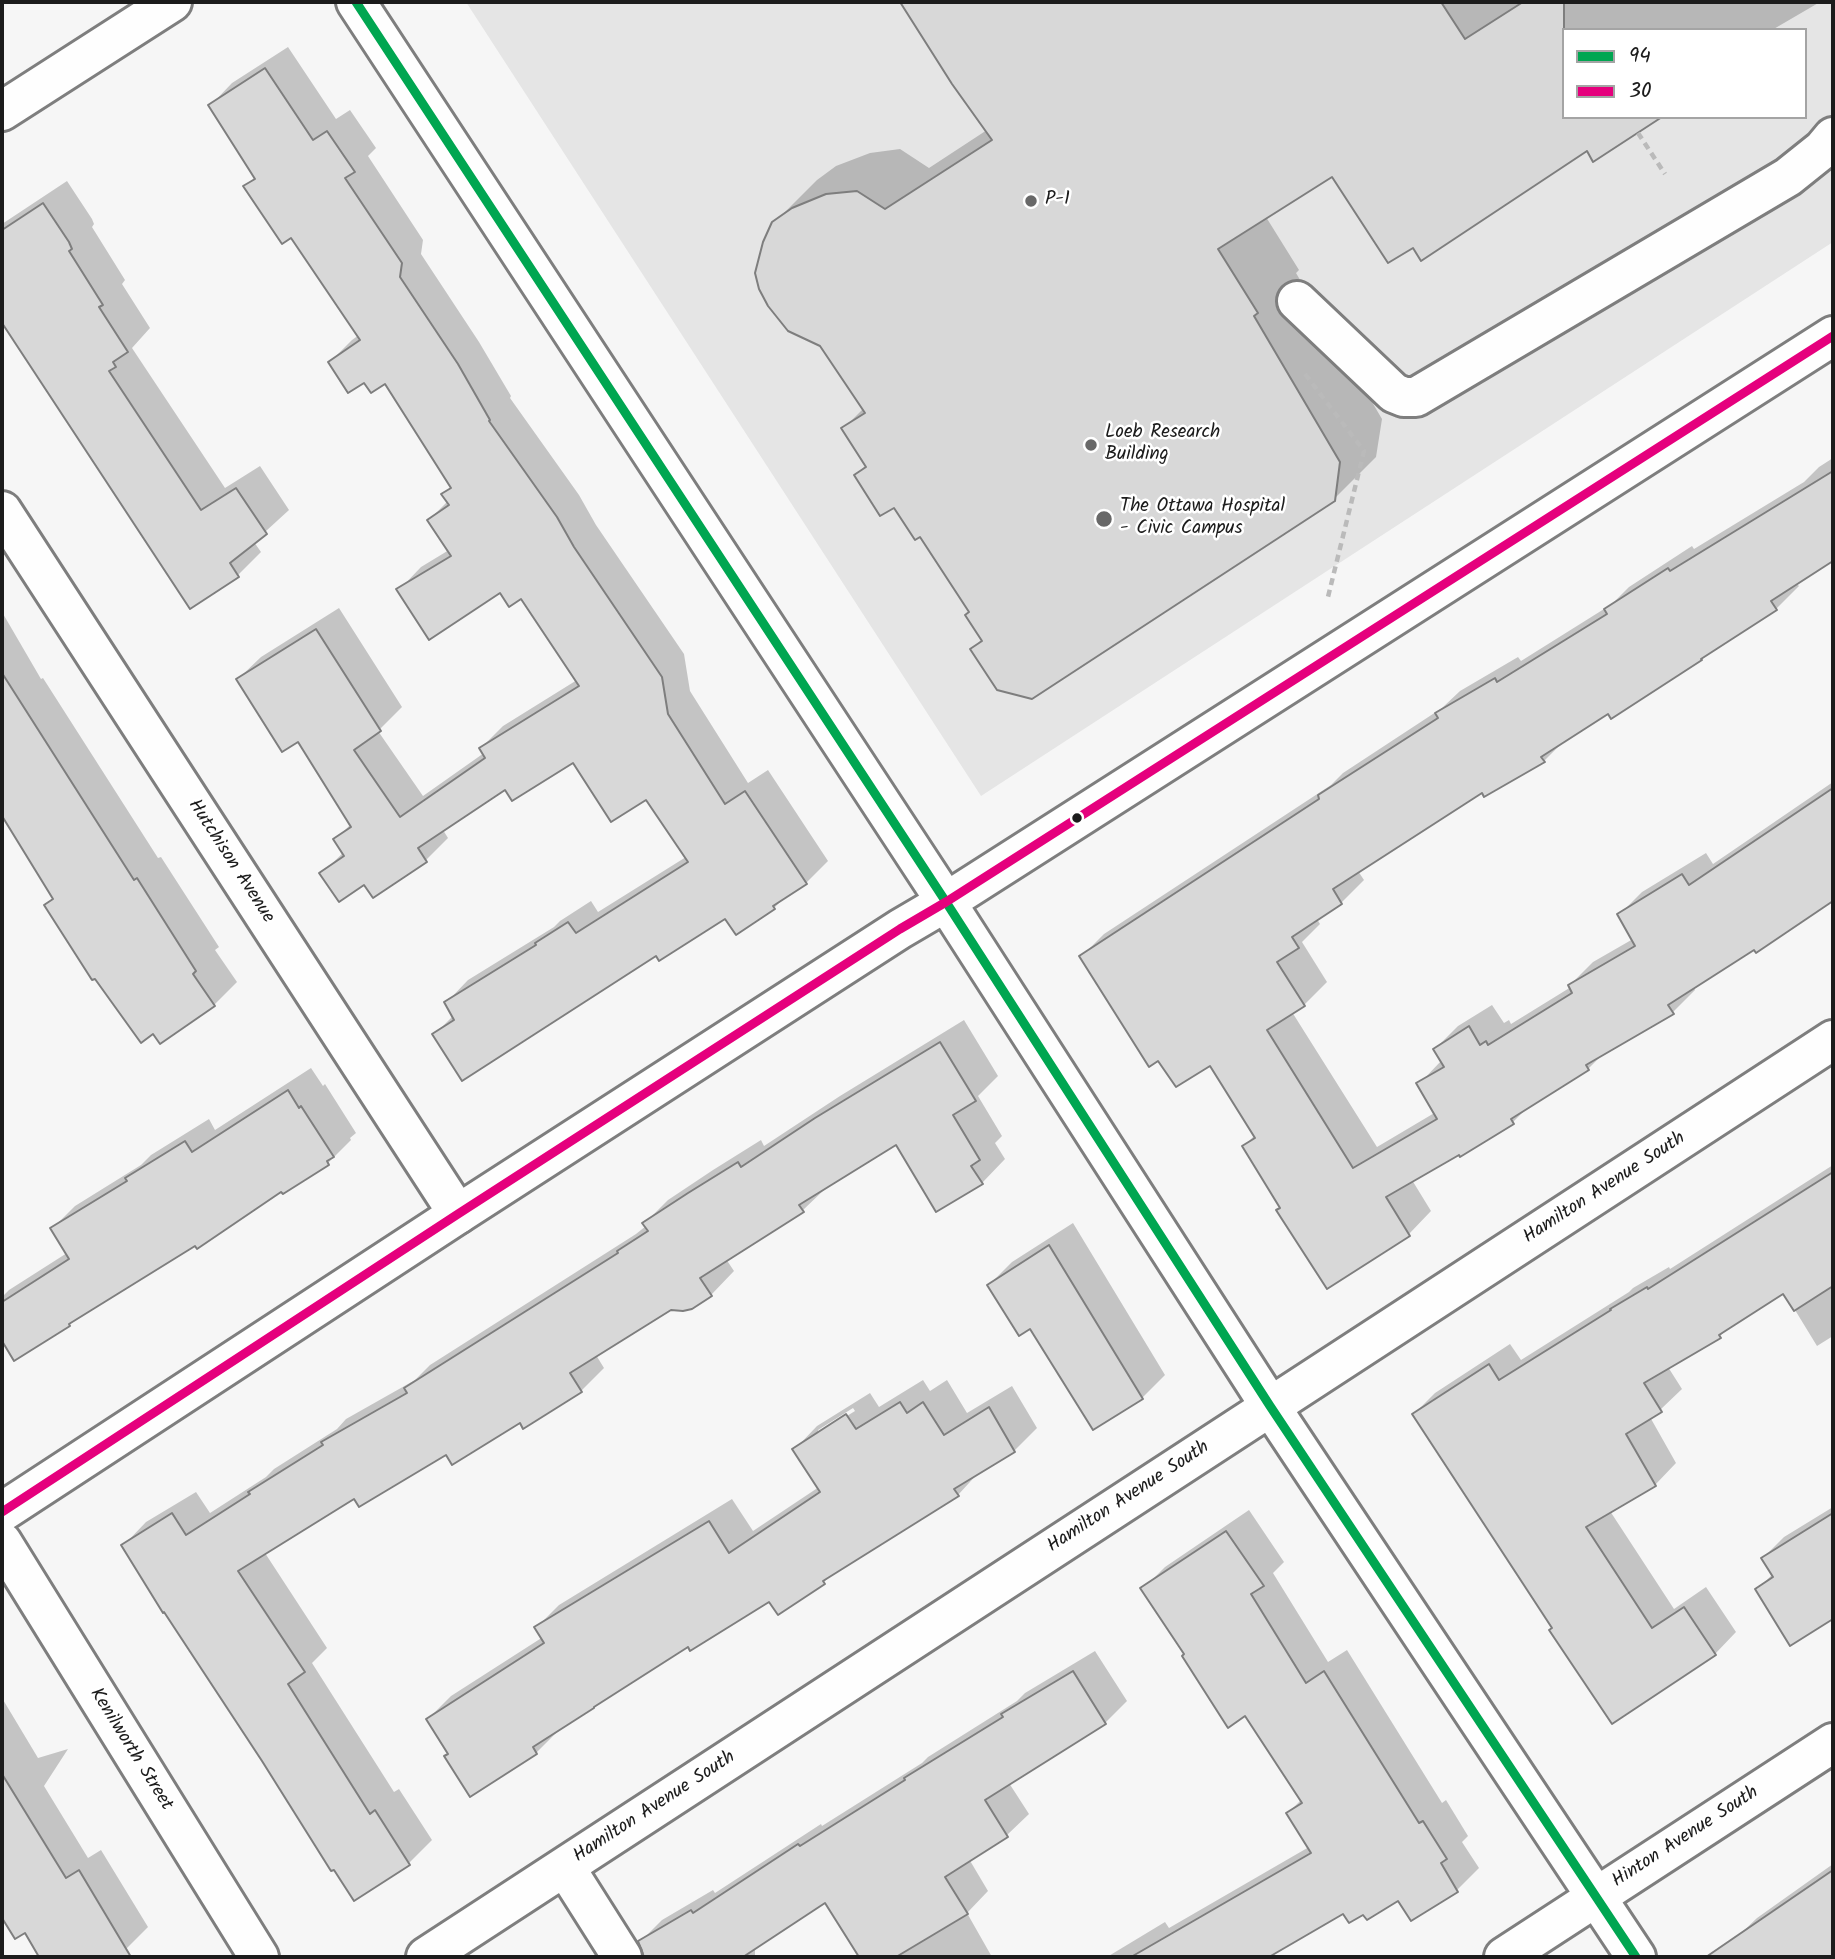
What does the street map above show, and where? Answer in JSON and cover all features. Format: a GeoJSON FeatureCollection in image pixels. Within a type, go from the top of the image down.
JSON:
{"type":"FeatureCollection","features":[{"type":"Feature","properties":{"kind":"street"},"geometry":{"type":"LineString","coordinates":[[2,111],[172,2]]}},
{"type":"Feature","properties":{"kind":"street"},"geometry":{"type":"LineString","coordinates":[[356,2],[946,902],[1270,1406],[1636,1957]]}},
{"type":"Feature","properties":{"kind":"street"},"geometry":{"type":"LineString","coordinates":[[1297,301],[1394,393],[1404,397],[1416,397],[1830,151]]}},
{"type":"Feature","properties":{"kind":"street"},"geometry":{"type":"LineString","coordinates":[[2,1512],[900,929],[1833,336]]}},
{"type":"Feature","properties":{"kind":"street","name":"Hutchison Avenue"},"geometry":{"type":"LineString","coordinates":[[2,511],[458,1214]]}},
{"type":"Feature","properties":{"kind":"street","name":"Hamilton Avenue South"},"geometry":{"type":"LineString","coordinates":[[426,1957],[1833,1040]]}},
{"type":"Feature","properties":{"kind":"street","name":"Kenilworth Street"},"geometry":{"type":"LineString","coordinates":[[2,1542],[258,1957]]}},
{"type":"Feature","properties":{"kind":"street","name":"Hinton Avenue South"},"geometry":{"type":"LineString","coordinates":[[1504,1957],[1833,1743]]}},
{"type":"Feature","properties":{"kind":"street"},"geometry":{"type":"LineString","coordinates":[[565,1867],[622,1957]]}},
{"type":"Feature","properties":{"kind":"path"},"geometry":{"type":"LineString","coordinates":[[1638,133],[1665,174]]}},
{"type":"Feature","properties":{"kind":"path"},"geometry":{"type":"LineString","coordinates":[[1304,373],[1364,452],[1327,601]]}},
{"type":"Feature","properties":{"kind":"shaded area","name":"The Ottawa Hospital - Civic Campus"},"geometry":{"type":"Polygon","coordinates":[[[466,2],[1833,2],[1833,242],[981,796],[466,2]]]}},
{"type":"Feature","properties":{"kind":"building"},"geometry":{"type":"Polygon","coordinates":[[[900,2],[1441,2],[1465,39],[1523,2],[1564,2],[1562,119],[1659,119],[1593,162],[1587,151],[1421,261],[1413,248],[1388,263],[1332,177],[1218,249],[1258,313],[1254,316],[1340,462],[1335,501],[1032,699],[997,690],[970,649],[982,641],[965,615],[969,612],[920,537],[915,540],[894,508],[880,516],[854,475],[866,467],[841,428],[865,413],[820,346],[788,331],[768,306],[759,289],[755,273],[763,242],[772,222],[792,208],[826,194],[857,191],[885,209],[992,140],[952,84],[900,2]]]}},
{"type":"Feature","properties":{"kind":"building"},"geometry":{"type":"Polygon","coordinates":[[[265,68],[313,140],[327,131],[355,172],[345,178],[402,263],[400,277],[458,364],[489,421],[557,517],[574,547],[662,677],[668,714],[725,804],[745,791],[807,884],[736,935],[725,919],[659,961],[656,956],[462,1081],[432,1034],[454,1020],[444,1002],[568,922],[576,933],[688,862],[646,800],[611,822],[573,763],[512,801],[505,790],[418,848],[427,862],[373,898],[364,885],[339,902],[319,873],[344,856],[333,839],[351,827],[298,742],[282,752],[236,679],[316,629],[381,731],[354,750],[400,817],[485,758],[479,748],[579,686],[521,599],[509,607],[500,593],[429,640],[396,589],[451,556],[427,520],[449,505],[441,494],[451,488],[385,384],[371,393],[364,383],[348,393],[328,362],[360,340],[291,238],[282,244],[243,186],[255,179],[208,105],[265,68]]]}},
{"type":"Feature","properties":{"kind":"building"},"geometry":{"type":"Polygon","coordinates":[[[43,203],[69,242],[72,249],[69,251],[103,305],[99,307],[128,352],[113,362],[116,367],[109,371],[201,510],[236,488],[267,534],[230,563],[239,577],[190,609],[2,323],[2,230],[43,203]]]}},
{"type":"Feature","properties":{"kind":"building"},"geometry":{"type":"Polygon","coordinates":[[[1833,471],[1833,561],[1771,601],[1777,610],[1702,660],[1611,719],[1608,714],[1541,757],[1545,762],[1484,797],[1482,793],[1333,889],[1342,904],[1292,937],[1299,948],[1277,962],[1305,1006],[1267,1030],[1353,1168],[1437,1119],[1416,1083],[1444,1067],[1433,1049],[1469,1026],[1480,1045],[1486,1041],[1488,1045],[1572,993],[1568,985],[1635,946],[1617,914],[1682,874],[1689,885],[1833,788],[1833,901],[1756,953],[1754,950],[1668,1005],[1674,1014],[1586,1065],[1589,1070],[1511,1119],[1514,1124],[1386,1197],[1410,1236],[1327,1289],[1276,1210],[1280,1208],[1242,1146],[1255,1138],[1210,1066],[1176,1087],[1158,1061],[1149,1067],[1079,956],[1319,799],[1318,795],[1438,718],[1435,713],[1495,678],[1497,682],[1607,614],[1604,609],[1668,568],[1670,571],[1833,471]]]}},
{"type":"Feature","properties":{"kind":"building"},"geometry":{"type":"Polygon","coordinates":[[[2,673],[134,880],[137,878],[196,971],[193,974],[215,1006],[160,1044],[153,1034],[141,1043],[95,979],[92,980],[44,905],[53,899],[2,816],[2,673]]]}},
{"type":"Feature","properties":{"kind":"building"},"geometry":{"type":"Polygon","coordinates":[[[940,1042],[976,1101],[953,1115],[980,1160],[971,1166],[983,1184],[936,1212],[896,1145],[799,1205],[804,1212],[700,1278],[712,1296],[692,1309],[671,1310],[570,1373],[582,1392],[523,1429],[520,1423],[452,1465],[446,1455],[359,1507],[354,1499],[238,1571],[305,1672],[288,1684],[370,1814],[375,1810],[410,1865],[354,1901],[334,1870],[331,1871],[121,1545],[172,1513],[186,1535],[323,1445],[321,1442],[407,1393],[404,1388],[618,1253],[617,1251],[648,1231],[642,1223],[738,1162],[741,1167],[815,1118],[940,1042]]]}},
{"type":"Feature","properties":{"kind":"building"},"geometry":{"type":"Polygon","coordinates":[[[288,1090],[334,1157],[327,1161],[329,1165],[283,1194],[281,1192],[197,1249],[195,1246],[14,1361],[2,1341],[2,1302],[69,1259],[50,1228],[127,1181],[125,1178],[185,1141],[192,1152],[288,1090]]]}},
{"type":"Feature","properties":{"kind":"building"},"geometry":{"type":"Polygon","coordinates":[[[1833,1172],[1833,1286],[1794,1311],[1783,1294],[1719,1335],[1721,1338],[1644,1383],[1662,1412],[1626,1434],[1656,1486],[1586,1527],[1652,1628],[1684,1607],[1716,1655],[1612,1724],[1412,1414],[1489,1364],[1499,1380],[1833,1172]]]}},
{"type":"Feature","properties":{"kind":"building"},"geometry":{"type":"Polygon","coordinates":[[[1049,1245],[1143,1399],[1093,1430],[1030,1329],[1019,1336],[987,1285],[1049,1245]]]}},
{"type":"Feature","properties":{"kind":"building"},"geometry":{"type":"Polygon","coordinates":[[[900,1402],[907,1413],[923,1402],[944,1435],[989,1407],[1015,1452],[954,1489],[959,1496],[823,1581],[825,1584],[778,1615],[769,1602],[690,1651],[688,1647],[533,1747],[537,1754],[470,1797],[444,1756],[448,1754],[426,1719],[544,1643],[534,1627],[709,1521],[729,1553],[820,1492],[792,1449],[846,1414],[856,1429],[900,1402]]]}},
{"type":"Feature","properties":{"kind":"building"},"geometry":{"type":"Polygon","coordinates":[[[1833,1513],[1833,1619],[1790,1646],[1755,1589],[1773,1577],[1761,1558],[1833,1513]]]}},
{"type":"Feature","properties":{"kind":"building"},"geometry":{"type":"Polygon","coordinates":[[[1226,1531],[1264,1586],[1251,1594],[1306,1683],[1324,1671],[1419,1823],[1423,1821],[1447,1859],[1441,1863],[1458,1892],[1411,1921],[1398,1901],[1367,1920],[1363,1915],[1349,1923],[1343,1914],[1269,1957],[1131,1957],[1311,1853],[1286,1813],[1302,1803],[1245,1716],[1228,1728],[1182,1656],[1184,1654],[1140,1588],[1226,1531]]]}},
{"type":"Feature","properties":{"kind":"building"},"geometry":{"type":"Polygon","coordinates":[[[1073,1671],[1106,1724],[985,1800],[1008,1837],[945,1877],[968,1914],[896,1957],[859,1957],[825,1903],[743,1957],[644,1957],[638,1941],[691,1910],[693,1913],[798,1844],[800,1846],[1003,1717],[1001,1714],[1073,1671]]]}},
{"type":"Feature","properties":{"kind":"building"},"geometry":{"type":"Polygon","coordinates":[[[2,1774],[66,1878],[79,1870],[131,1957],[39,1957],[25,1933],[15,1939],[2,1918],[2,1774]]]}},
{"type":"Feature","properties":{"kind":"building"},"geometry":{"type":"Polygon","coordinates":[[[1833,1870],[1833,1957],[1706,1957],[1833,1870]]]}},
{"type":"Feature","properties":{"kind":"transit line","name":"94"},"geometry":{"type":"LineString","coordinates":[[356,2],[946,902],[1270,1406],[1636,1957]]}},
{"type":"Feature","properties":{"kind":"transit line","name":"30"},"geometry":{"type":"LineString","coordinates":[[2,1512],[900,929],[1833,336]]}},
{"type":"Feature","properties":{"kind":"place","name":"P-1"},"geometry":{"type":"Point","coordinates":[1031,201]}},
{"type":"Feature","properties":{"kind":"place","name":"Loeb Research Building"},"geometry":{"type":"Point","coordinates":[1091,445]}},
{"type":"Feature","properties":{"kind":"place","name":"The Ottawa Hospital - Civic Campus"},"geometry":{"type":"Point","coordinates":[1104,519]}}]}
